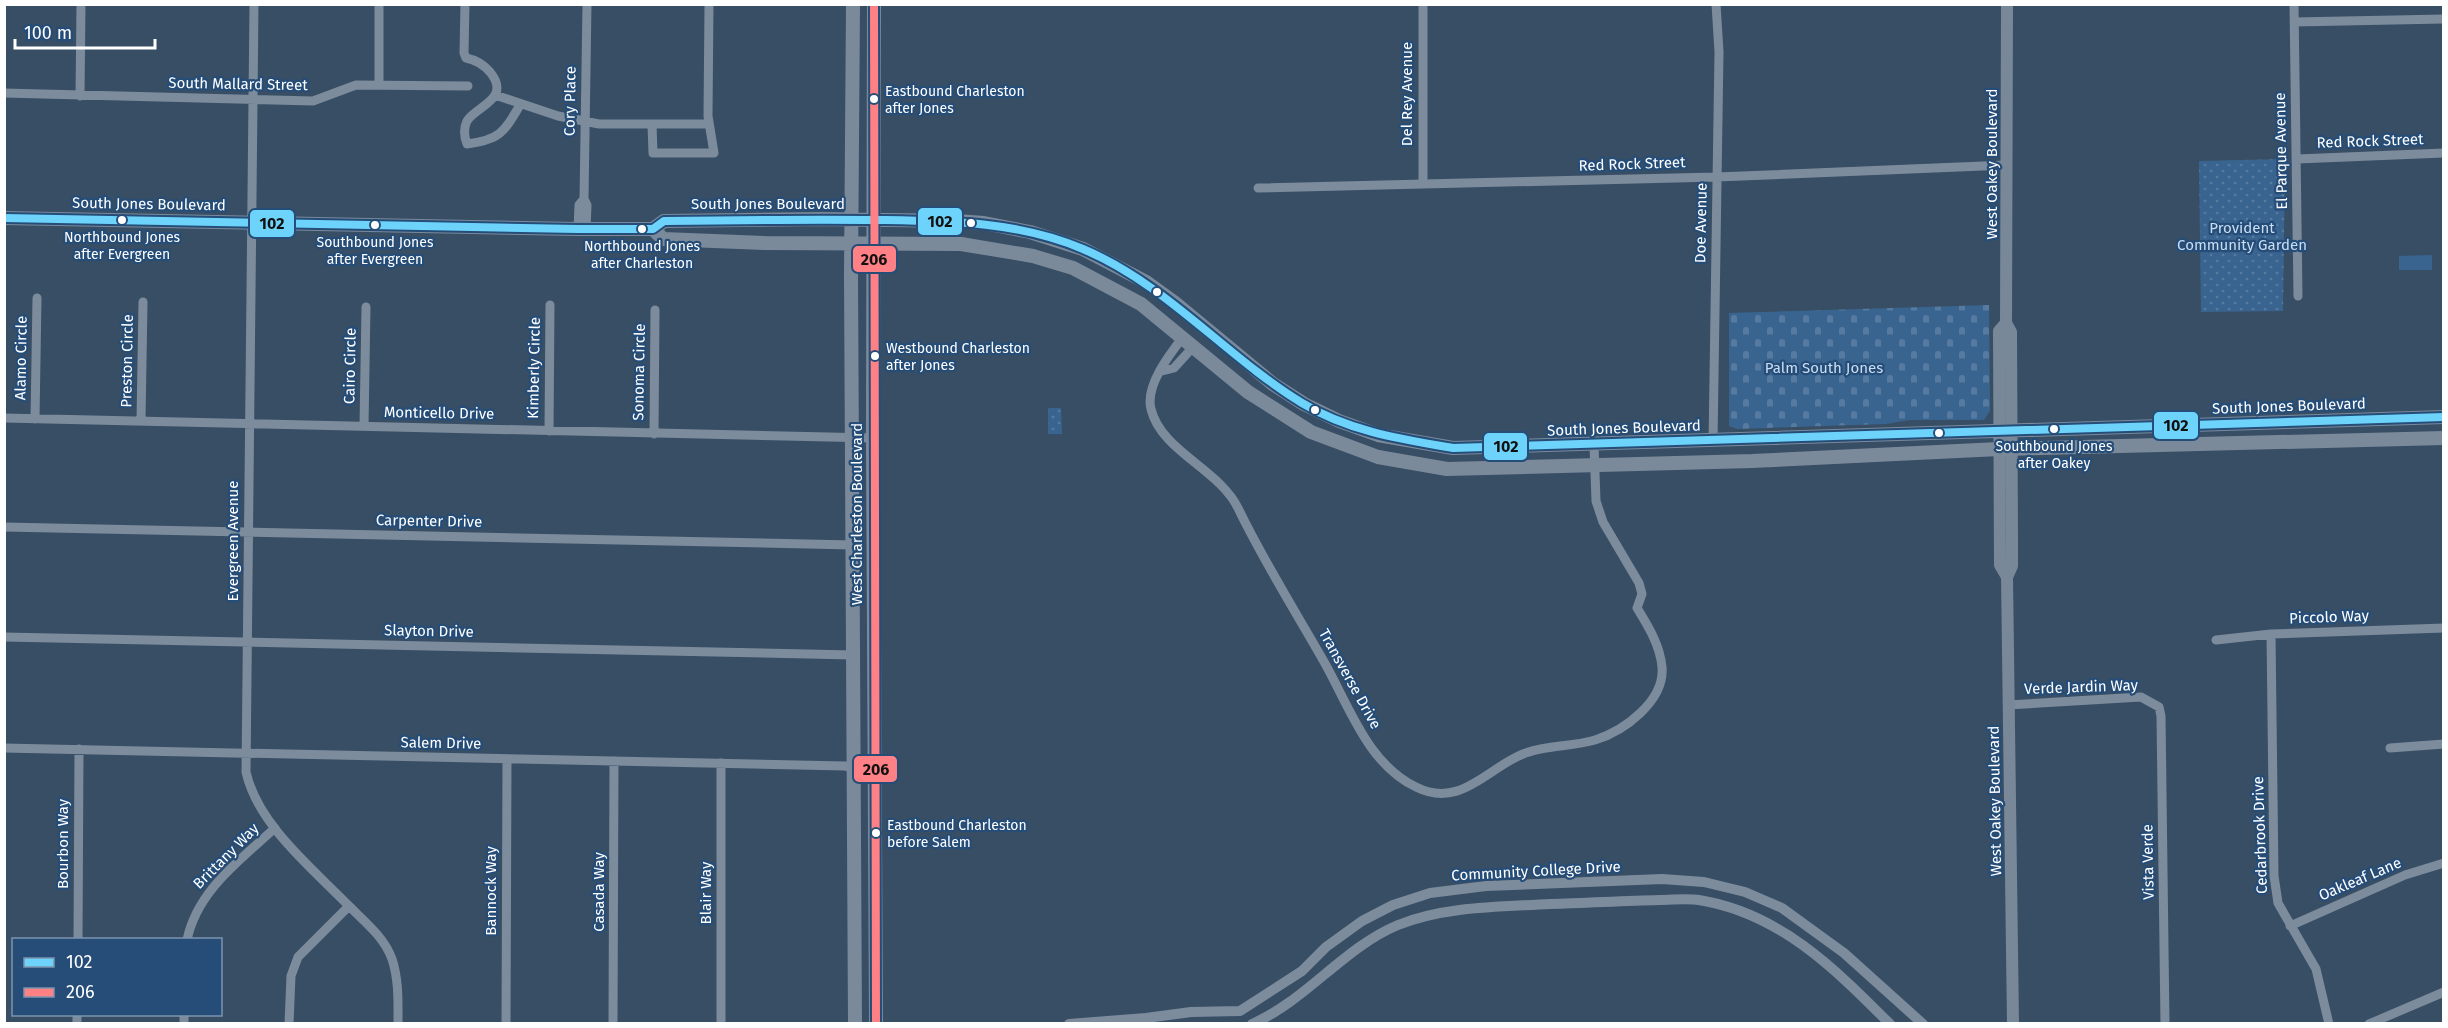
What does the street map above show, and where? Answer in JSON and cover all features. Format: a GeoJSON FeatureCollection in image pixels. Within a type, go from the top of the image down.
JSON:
{"type":"FeatureCollection","features":[{"type":"Feature","properties":{"kind":"main road","name":"West Charleston Boulevard"},"geometry":{"type":"LineString","coordinates":[[853,4],[851,244],[855,1023]]}},
{"type":"Feature","properties":{"kind":"main road","name":"West Charleston Boulevard"},"geometry":{"type":"LineString","coordinates":[[874,4],[873,438],[876,1023]]}},
{"type":"Feature","properties":{"kind":"main road","name":"West Oakey Boulevard"},"geometry":{"type":"LineString","coordinates":[[2007,4],[2006,323],[2011,332],[2000,565],[2007,577],[2013,1023]]}},
{"type":"Feature","properties":{"kind":"main road","name":"South Jones Boulevard"},"geometry":{"type":"LineString","coordinates":[[4,218],[582,229],[653,229],[664,220],[851,219],[984,223],[1083,249],[1138,277],[1273,384],[1304,404],[1359,429],[1415,443],[1464,449],[2444,417]]}},
{"type":"Feature","properties":{"kind":"main road","name":"South Jones Boulevard"},"geometry":{"type":"LineString","coordinates":[[653,229],[663,239],[851,244],[961,244],[1033,256],[1098,280],[1141,304],[1248,392],[1311,432],[1360,452],[1410,465],[1465,470],[2005,449],[2444,438]]}},
{"type":"Feature","properties":{"kind":"main road"},"geometry":{"type":"LineString","coordinates":[[1170,326],[1202,326]]}},
{"type":"Feature","properties":{"kind":"main road"},"geometry":{"type":"LineString","coordinates":[[1189,342],[1192,336],[1204,341],[1218,339]]}},
{"type":"Feature","properties":{"kind":"main road"},"geometry":{"type":"LineString","coordinates":[[2297,442],[2299,422]]}},
{"type":"Feature","properties":{"kind":"main road"},"geometry":{"type":"LineString","coordinates":[[1410,465],[1415,443]]}},
{"type":"Feature","properties":{"kind":"main road"},"geometry":{"type":"LineString","coordinates":[[853,513],[862,550],[875,565]]}},
{"type":"Feature","properties":{"kind":"street"},"geometry":{"type":"LineString","coordinates":[[80,96],[81,4]]}},
{"type":"Feature","properties":{"kind":"street","name":"Evergreen Avenue"},"geometry":{"type":"LineString","coordinates":[[254,4],[246,772],[254,798],[275,828],[379,935],[392,958],[399,986],[398,1023]]}},
{"type":"Feature","properties":{"kind":"street"},"geometry":{"type":"LineString","coordinates":[[379,4],[379,85]]}},
{"type":"Feature","properties":{"kind":"street"},"geometry":{"type":"LineString","coordinates":[[465,4],[464,53],[466,58],[484,65],[493,76],[495,95],[482,110],[469,118],[464,135],[467,144],[487,141],[504,132],[520,105]]}},
{"type":"Feature","properties":{"kind":"street","name":"Cory Place"},"geometry":{"type":"LineString","coordinates":[[582,229],[579,205],[584,199],[586,4]]}},
{"type":"Feature","properties":{"kind":"street"},"geometry":{"type":"LineString","coordinates":[[652,125],[653,153],[714,153],[710,124],[709,4]]}},
{"type":"Feature","properties":{"kind":"street","name":"Del Rey Avenue"},"geometry":{"type":"LineString","coordinates":[[1423,4],[1423,183]]}},
{"type":"Feature","properties":{"kind":"street","name":"Doe Avenue"},"geometry":{"type":"LineString","coordinates":[[1713,442],[1719,52],[1716,4]]}},
{"type":"Feature","properties":{"kind":"street","name":"El Parque Avenue"},"geometry":{"type":"LineString","coordinates":[[2294,4],[2298,296]]}},
{"type":"Feature","properties":{"kind":"street"},"geometry":{"type":"LineString","coordinates":[[2294,22],[2444,19]]}},
{"type":"Feature","properties":{"kind":"street","name":"South Mallard Street"},"geometry":{"type":"LineString","coordinates":[[4,93],[313,101],[356,85],[468,86]]}},
{"type":"Feature","properties":{"kind":"street"},"geometry":{"type":"LineString","coordinates":[[495,95],[520,105],[599,124],[710,124]]}},
{"type":"Feature","properties":{"kind":"street","name":"Red Rock Street"},"geometry":{"type":"LineString","coordinates":[[2297,159],[2444,153]]}},
{"type":"Feature","properties":{"kind":"street","name":"Red Rock Street"},"geometry":{"type":"LineString","coordinates":[[1258,188],[1718,177],[2007,165]]}},
{"type":"Feature","properties":{"kind":"street","name":"Alamo Circle"},"geometry":{"type":"LineString","coordinates":[[35,419],[37,298]]}},
{"type":"Feature","properties":{"kind":"street","name":"Preston Circle"},"geometry":{"type":"LineString","coordinates":[[141,421],[143,302]]}},
{"type":"Feature","properties":{"kind":"street","name":"Kimberly Circle"},"geometry":{"type":"LineString","coordinates":[[549,431],[550,305]]}},
{"type":"Feature","properties":{"kind":"street","name":"Cairo Circle"},"geometry":{"type":"LineString","coordinates":[[364,426],[366,307]]}},
{"type":"Feature","properties":{"kind":"street","name":"Sonoma Circle"},"geometry":{"type":"LineString","coordinates":[[654,434],[655,310]]}},
{"type":"Feature","properties":{"kind":"street"},"geometry":{"type":"LineString","coordinates":[[1162,371],[1174,368],[1189,342]]}},
{"type":"Feature","properties":{"kind":"street","name":"Transverse Drive"},"geometry":{"type":"LineString","coordinates":[[1189,342],[1165,360],[1150,396],[1152,413],[1159,428],[1224,486],[1366,739],[1397,777],[1430,793],[1458,792],[1474,785],[1524,753],[1595,740],[1626,724],[1653,696],[1662,674],[1659,651],[1650,629],[1637,608],[1642,594],[1639,583],[1604,522],[1596,501],[1594,445]]}},
{"type":"Feature","properties":{"kind":"street","name":"Monticello Drive"},"geometry":{"type":"LineString","coordinates":[[4,418],[873,438]]}},
{"type":"Feature","properties":{"kind":"street","name":"Carpenter Drive"},"geometry":{"type":"LineString","coordinates":[[4,527],[853,545]]}},
{"type":"Feature","properties":{"kind":"street","name":"Piccolo Way"},"geometry":{"type":"LineString","coordinates":[[2216,640],[2271,634],[2444,628]]}},
{"type":"Feature","properties":{"kind":"street","name":"Cedarbrook Drive"},"geometry":{"type":"LineString","coordinates":[[2271,634],[2274,876],[2278,903],[2316,969],[2329,1023]]}},
{"type":"Feature","properties":{"kind":"street","name":"Slayton Drive"},"geometry":{"type":"LineString","coordinates":[[4,637],[853,655]]}},
{"type":"Feature","properties":{"kind":"street","name":"Verde Jardin Way"},"geometry":{"type":"LineString","coordinates":[[2008,705],[2141,697],[2155,702]]}},
{"type":"Feature","properties":{"kind":"street","name":"Vista Verde"},"geometry":{"type":"LineString","coordinates":[[2155,702],[2161,716],[2165,1023]]}},
{"type":"Feature","properties":{"kind":"street"},"geometry":{"type":"LineString","coordinates":[[2390,748],[2444,744]]}},
{"type":"Feature","properties":{"kind":"street","name":"Salem Drive"},"geometry":{"type":"LineString","coordinates":[[4,748],[854,766],[875,773]]}},
{"type":"Feature","properties":{"kind":"street","name":"Bourbon Way"},"geometry":{"type":"LineString","coordinates":[[78,938],[79,749]]}},
{"type":"Feature","properties":{"kind":"street","name":"Bannock Way"},"geometry":{"type":"LineString","coordinates":[[506,1023],[507,759]]}},
{"type":"Feature","properties":{"kind":"street","name":"Casada Way"},"geometry":{"type":"LineString","coordinates":[[613,1023],[614,761]]}},
{"type":"Feature","properties":{"kind":"street","name":"Blair Way"},"geometry":{"type":"LineString","coordinates":[[721,763],[721,1023]]}},
{"type":"Feature","properties":{"kind":"street","name":"Brittany Way"},"geometry":{"type":"LineString","coordinates":[[186,938],[193,915],[204,897],[275,828]]}},
{"type":"Feature","properties":{"kind":"street","name":"Oakleaf Lane"},"geometry":{"type":"LineString","coordinates":[[2290,926],[2405,875],[2444,863]]}},
{"type":"Feature","properties":{"kind":"street"},"geometry":{"type":"LineString","coordinates":[[1630,901],[1631,880]]}},
{"type":"Feature","properties":{"kind":"street","name":"Community College Drive"},"geometry":{"type":"LineString","coordinates":[[1070,1023],[1157,1020],[1191,1012],[1240,1011],[1302,971],[1326,947],[1362,921],[1393,905],[1430,893],[1486,886],[1631,880],[1704,882],[1761,898],[1782,908],[1814,930],[1923,1023]]}},
{"type":"Feature","properties":{"kind":"street"},"geometry":{"type":"LineString","coordinates":[[1751,915],[1761,898]]}},
{"type":"Feature","properties":{"kind":"street"},"geometry":{"type":"LineString","coordinates":[[1252,1023],[1274,1014],[1313,986],[1349,954],[1399,924],[1450,911],[1630,901],[1698,900],[1751,915],[1791,936],[1811,950],[1889,1023],[1902,1007]]}},
{"type":"Feature","properties":{"kind":"street"},"geometry":{"type":"LineString","coordinates":[[1393,905],[1399,924]]}},
{"type":"Feature","properties":{"kind":"street"},"geometry":{"type":"LineString","coordinates":[[289,1023],[291,976],[298,957],[349,906]]}},
{"type":"Feature","properties":{"kind":"street"},"geometry":{"type":"LineString","coordinates":[[2369,1023],[2444,992]]}},
{"type":"Feature","properties":{"kind":"green space","name":"Provident Community Garden"},"geometry":{"type":"Polygon","coordinates":[[[2285,159],[2283,311],[2201,312],[2199,161],[2285,159]]]}},
{"type":"Feature","properties":{"kind":"green space"},"geometry":{"type":"Polygon","coordinates":[[[2432,255],[2432,270],[2399,270],[2399,256],[2432,255]]]}},
{"type":"Feature","properties":{"kind":"green space","name":"Palm South Jones"},"geometry":{"type":"Polygon","coordinates":[[[1989,305],[1990,411],[1984,420],[1910,420],[1885,424],[1737,429],[1729,426],[1729,313],[1989,305]]]}},
{"type":"Feature","properties":{"kind":"green space"},"geometry":{"type":"Polygon","coordinates":[[[1048,408],[1061,408],[1062,434],[1048,434],[1048,408]]]}},
{"type":"Feature","properties":{"kind":"transit line","name":"206"},"geometry":{"type":"LineString","coordinates":[[874,4],[876,1024]]}},
{"type":"Feature","properties":{"kind":"transit line","name":"102"},"geometry":{"type":"LineString","coordinates":[[4,218],[578,229],[653,229],[664,221],[904,220],[956,222],[1008,228],[1058,240],[1114,264],[1169,301],[1274,384],[1320,413],[1375,433],[1453,448],[2444,417]]}},
{"type":"Feature","properties":{"kind":"place","name":"Eastbound Charleston after Jones"},"geometry":{"type":"Point","coordinates":[874,99]}},
{"type":"Feature","properties":{"kind":"place","name":"Northbound Jones after Evergreen"},"geometry":{"type":"Point","coordinates":[122,220]}},
{"type":"Feature","properties":{"kind":"place","name":"Southbound Jones after Evergreen"},"geometry":{"type":"Point","coordinates":[375,225]}},
{"type":"Feature","properties":{"kind":"place","name":"Northbound Jones after Charleston"},"geometry":{"type":"Point","coordinates":[642,229]}},
{"type":"Feature","properties":{"kind":"place","name":"Westbound Charleston after Jones"},"geometry":{"type":"Point","coordinates":[875,356]}},
{"type":"Feature","properties":{"kind":"place","name":"Southbound Jones after Oakey"},"geometry":{"type":"Point","coordinates":[2054,429]}},
{"type":"Feature","properties":{"kind":"place","name":"Eastbound Charleston before Salem"},"geometry":{"type":"Point","coordinates":[876,833]}}]}
